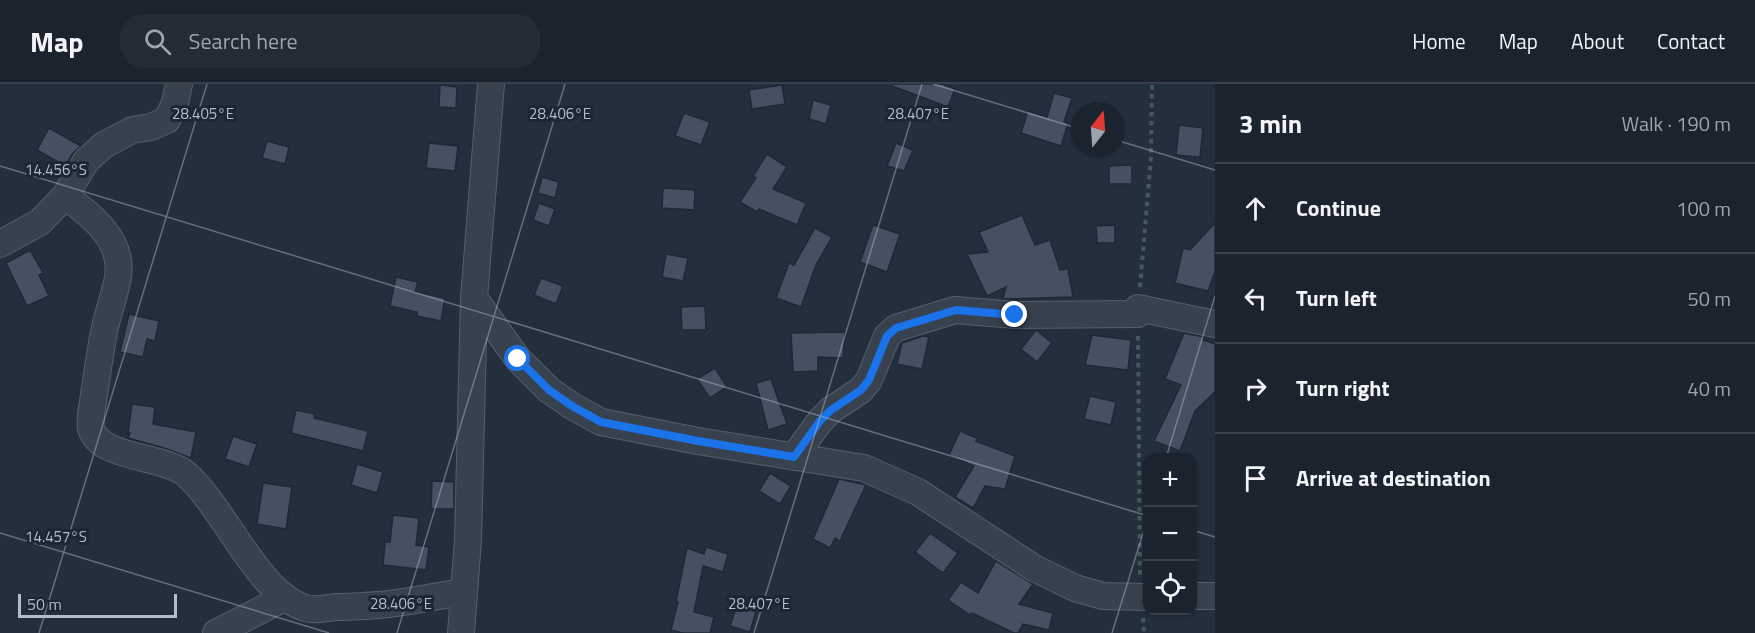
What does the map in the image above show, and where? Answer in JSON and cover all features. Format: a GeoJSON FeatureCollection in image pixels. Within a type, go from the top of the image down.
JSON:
{"type":"FeatureCollection","features":[{"type":"Feature","properties":{"kind":"street"},"geometry":{"type":"LineString","coordinates":[[0,244],[40,222],[65,196],[86,161],[104,145],[132,130],[151,127],[167,120],[175,103],[179,84]]}},
{"type":"Feature","properties":{"kind":"street"},"geometry":{"type":"LineString","coordinates":[[461,633],[468,540],[474,298],[491,84]]}},
{"type":"Feature","properties":{"kind":"street"},"geometry":{"type":"LineString","coordinates":[[65,196],[92,216],[106,232],[112,242],[118,265],[91,414],[91,428],[96,438],[108,447],[164,462],[184,472],[197,484],[222,516],[260,572],[284,598],[307,609],[380,605],[463,592]]}},
{"type":"Feature","properties":{"kind":"street"},"geometry":{"type":"LineString","coordinates":[[474,298],[518,359],[549,390],[601,422],[698,441],[864,468],[918,492],[1034,568],[1075,588],[1103,596],[1143,597]]}},
{"type":"Feature","properties":{"kind":"street"},"geometry":{"type":"LineString","coordinates":[[794,457],[820,421],[831,410],[861,390],[869,380],[887,336],[896,328],[956,310],[1015,315],[1138,311],[1215,324]]}},
{"type":"Feature","properties":{"kind":"street"},"geometry":{"type":"LineString","coordinates":[[1197,596],[1215,596]]}},
{"type":"Feature","properties":{"kind":"street"},"geometry":{"type":"LineString","coordinates":[[216,633],[284,598]]}},
{"type":"Feature","properties":{"kind":"path"},"geometry":{"type":"LineString","coordinates":[[1143,561],[1138,311],[1151,157],[1152,84]]}},
{"type":"Feature","properties":{"kind":"path"},"geometry":{"type":"LineString","coordinates":[[1144,615],[1144,633]]}},
{"type":"Feature","properties":{"kind":"building"},"geometry":{"type":"Polygon","coordinates":[[[892,84],[942,84],[955,89],[948,107],[892,86],[892,84]]]}},
{"type":"Feature","properties":{"kind":"building"},"geometry":{"type":"Polygon","coordinates":[[[440,85],[457,87],[456,108],[439,107],[440,85]]]}},
{"type":"Feature","properties":{"kind":"building"},"geometry":{"type":"Polygon","coordinates":[[[782,85],[785,104],[752,109],[749,90],[782,85]]]}},
{"type":"Feature","properties":{"kind":"building"},"geometry":{"type":"Polygon","coordinates":[[[1054,93],[1072,98],[1064,122],[1068,123],[1061,146],[1021,133],[1028,111],[1047,117],[1054,93]]]}},
{"type":"Feature","properties":{"kind":"building"},"geometry":{"type":"Polygon","coordinates":[[[813,100],[831,105],[826,124],[809,119],[813,100]]]}},
{"type":"Feature","properties":{"kind":"building"},"geometry":{"type":"Polygon","coordinates":[[[684,113],[710,122],[701,145],[675,136],[684,113]]]}},
{"type":"Feature","properties":{"kind":"building"},"geometry":{"type":"Polygon","coordinates":[[[1179,125],[1203,128],[1200,157],[1176,155],[1179,125]]]}},
{"type":"Feature","properties":{"kind":"building"},"geometry":{"type":"Polygon","coordinates":[[[49,128],[81,146],[73,153],[65,166],[37,150],[49,128]]]}},
{"type":"Feature","properties":{"kind":"building"},"geometry":{"type":"Polygon","coordinates":[[[267,141],[289,147],[285,164],[262,158],[267,141]]]}},
{"type":"Feature","properties":{"kind":"building"},"geometry":{"type":"Polygon","coordinates":[[[429,143],[458,146],[455,171],[426,168],[429,143]]]}},
{"type":"Feature","properties":{"kind":"building"},"geometry":{"type":"Polygon","coordinates":[[[896,143],[913,150],[904,171],[887,166],[896,143]]]}},
{"type":"Feature","properties":{"kind":"building"},"geometry":{"type":"Polygon","coordinates":[[[767,154],[787,167],[773,189],[806,203],[797,225],[759,209],[757,212],[740,202],[756,178],[753,176],[767,154]]]}},
{"type":"Feature","properties":{"kind":"building"},"geometry":{"type":"Polygon","coordinates":[[[1132,165],[1132,184],[1109,184],[1109,166],[1132,165]]]}},
{"type":"Feature","properties":{"kind":"building"},"geometry":{"type":"Polygon","coordinates":[[[542,177],[559,182],[555,198],[538,193],[542,177]]]}},
{"type":"Feature","properties":{"kind":"building"},"geometry":{"type":"Polygon","coordinates":[[[663,188],[695,190],[694,210],[662,208],[663,188]]]}},
{"type":"Feature","properties":{"kind":"building"},"geometry":{"type":"Polygon","coordinates":[[[539,203],[555,209],[549,226],[533,220],[539,203]]]}},
{"type":"Feature","properties":{"kind":"building"},"geometry":{"type":"Polygon","coordinates":[[[1022,215],[1035,245],[1050,240],[1060,270],[1068,269],[1073,297],[1006,299],[1003,298],[1006,287],[987,296],[967,254],[988,252],[979,232],[1022,215]]]}},
{"type":"Feature","properties":{"kind":"building"},"geometry":{"type":"Polygon","coordinates":[[[1215,223],[1215,272],[1208,291],[1175,283],[1183,248],[1190,250],[1215,223]]]}},
{"type":"Feature","properties":{"kind":"building"},"geometry":{"type":"Polygon","coordinates":[[[873,225],[900,234],[887,272],[860,262],[873,225]]]}},
{"type":"Feature","properties":{"kind":"building"},"geometry":{"type":"Polygon","coordinates":[[[1115,225],[1115,243],[1097,243],[1096,226],[1115,225]]]}},
{"type":"Feature","properties":{"kind":"building"},"geometry":{"type":"Polygon","coordinates":[[[815,228],[832,237],[816,265],[801,307],[776,298],[789,263],[794,265],[815,228]]]}},
{"type":"Feature","properties":{"kind":"building"},"geometry":{"type":"Polygon","coordinates":[[[30,250],[43,273],[39,275],[49,296],[27,306],[6,263],[30,250]]]}},
{"type":"Feature","properties":{"kind":"building"},"geometry":{"type":"Polygon","coordinates":[[[666,254],[688,258],[683,281],[662,277],[666,254]]]}},
{"type":"Feature","properties":{"kind":"building"},"geometry":{"type":"Polygon","coordinates":[[[396,277],[418,282],[415,292],[445,298],[441,321],[417,316],[417,312],[390,306],[396,277]]]}},
{"type":"Feature","properties":{"kind":"building"},"geometry":{"type":"Polygon","coordinates":[[[541,278],[563,286],[556,304],[534,295],[541,278]]]}},
{"type":"Feature","properties":{"kind":"building"},"geometry":{"type":"Polygon","coordinates":[[[705,306],[706,330],[682,330],[681,307],[705,306]]]}},
{"type":"Feature","properties":{"kind":"building"},"geometry":{"type":"Polygon","coordinates":[[[129,314],[159,321],[155,341],[147,339],[143,357],[120,352],[129,314]]]}},
{"type":"Feature","properties":{"kind":"building"},"geometry":{"type":"Polygon","coordinates":[[[1036,330],[1052,343],[1037,362],[1021,349],[1036,330]]]}},
{"type":"Feature","properties":{"kind":"building"},"geometry":{"type":"Polygon","coordinates":[[[845,332],[843,358],[818,357],[818,371],[793,372],[791,333],[845,332]]]}},
{"type":"Feature","properties":{"kind":"building"},"geometry":{"type":"Polygon","coordinates":[[[1184,333],[1204,337],[1203,340],[1215,344],[1215,392],[1195,411],[1180,451],[1154,441],[1181,385],[1165,379],[1184,333]]]}},
{"type":"Feature","properties":{"kind":"building"},"geometry":{"type":"Polygon","coordinates":[[[1092,335],[1131,340],[1128,370],[1085,365],[1092,335]]]}},
{"type":"Feature","properties":{"kind":"building"},"geometry":{"type":"Polygon","coordinates":[[[923,336],[929,337],[922,369],[897,364],[902,343],[923,336]]]}},
{"type":"Feature","properties":{"kind":"building"},"geometry":{"type":"Polygon","coordinates":[[[715,368],[727,387],[710,398],[697,379],[715,368]]]}},
{"type":"Feature","properties":{"kind":"building"},"geometry":{"type":"Polygon","coordinates":[[[771,379],[787,424],[768,430],[756,383],[771,379]]]}},
{"type":"Feature","properties":{"kind":"building"},"geometry":{"type":"Polygon","coordinates":[[[1090,396],[1116,402],[1111,425],[1084,419],[1090,396]]]}},
{"type":"Feature","properties":{"kind":"building"},"geometry":{"type":"Polygon","coordinates":[[[132,404],[155,407],[153,424],[196,432],[191,458],[128,438],[132,404]]]}},
{"type":"Feature","properties":{"kind":"building"},"geometry":{"type":"Polygon","coordinates":[[[296,410],[315,414],[314,418],[368,431],[363,451],[291,433],[296,410]]]}},
{"type":"Feature","properties":{"kind":"building"},"geometry":{"type":"Polygon","coordinates":[[[960,431],[977,438],[976,441],[1015,456],[1005,489],[985,486],[973,508],[955,497],[974,466],[949,455],[960,431]]]}},
{"type":"Feature","properties":{"kind":"building"},"geometry":{"type":"Polygon","coordinates":[[[233,436],[257,444],[249,467],[225,459],[233,436]]]}},
{"type":"Feature","properties":{"kind":"building"},"geometry":{"type":"Polygon","coordinates":[[[357,464],[383,472],[377,493],[351,485],[357,464]]]}},
{"type":"Feature","properties":{"kind":"building"},"geometry":{"type":"Polygon","coordinates":[[[770,473],[791,486],[780,504],[759,491],[770,473]]]}},
{"type":"Feature","properties":{"kind":"building"},"geometry":{"type":"Polygon","coordinates":[[[839,479],[866,485],[840,541],[835,538],[830,548],[813,539],[839,479]]]}},
{"type":"Feature","properties":{"kind":"building"},"geometry":{"type":"Polygon","coordinates":[[[432,481],[454,482],[454,509],[431,509],[432,481]]]}},
{"type":"Feature","properties":{"kind":"building"},"geometry":{"type":"Polygon","coordinates":[[[263,483],[292,487],[286,529],[257,524],[263,483]]]}},
{"type":"Feature","properties":{"kind":"building"},"geometry":{"type":"Polygon","coordinates":[[[393,515],[419,518],[416,545],[429,547],[426,570],[383,565],[385,542],[390,542],[393,515]]]}},
{"type":"Feature","properties":{"kind":"building"},"geometry":{"type":"Polygon","coordinates":[[[930,533],[958,553],[943,573],[915,552],[930,533]]]}},
{"type":"Feature","properties":{"kind":"building"},"geometry":{"type":"Polygon","coordinates":[[[706,547],[728,554],[723,572],[703,566],[694,612],[714,617],[710,633],[683,633],[671,630],[687,548],[704,554],[706,547]]]}},
{"type":"Feature","properties":{"kind":"building"},"geometry":{"type":"Polygon","coordinates":[[[996,561],[1033,584],[1019,604],[1053,613],[1049,630],[1023,624],[1018,633],[1014,633],[972,613],[970,615],[948,600],[961,582],[978,593],[996,561]]]}},
{"type":"Feature","properties":{"kind":"building"},"geometry":{"type":"Polygon","coordinates":[[[738,602],[757,608],[750,632],[730,626],[738,602]]]}},
{"type":"Feature","properties":{"kind":"route"},"geometry":{"type":"LineString","coordinates":[[518,359],[549,390],[601,422],[794,457],[820,421],[831,410],[861,390],[869,380],[887,336],[896,328],[956,310],[1015,315]]}}]}
